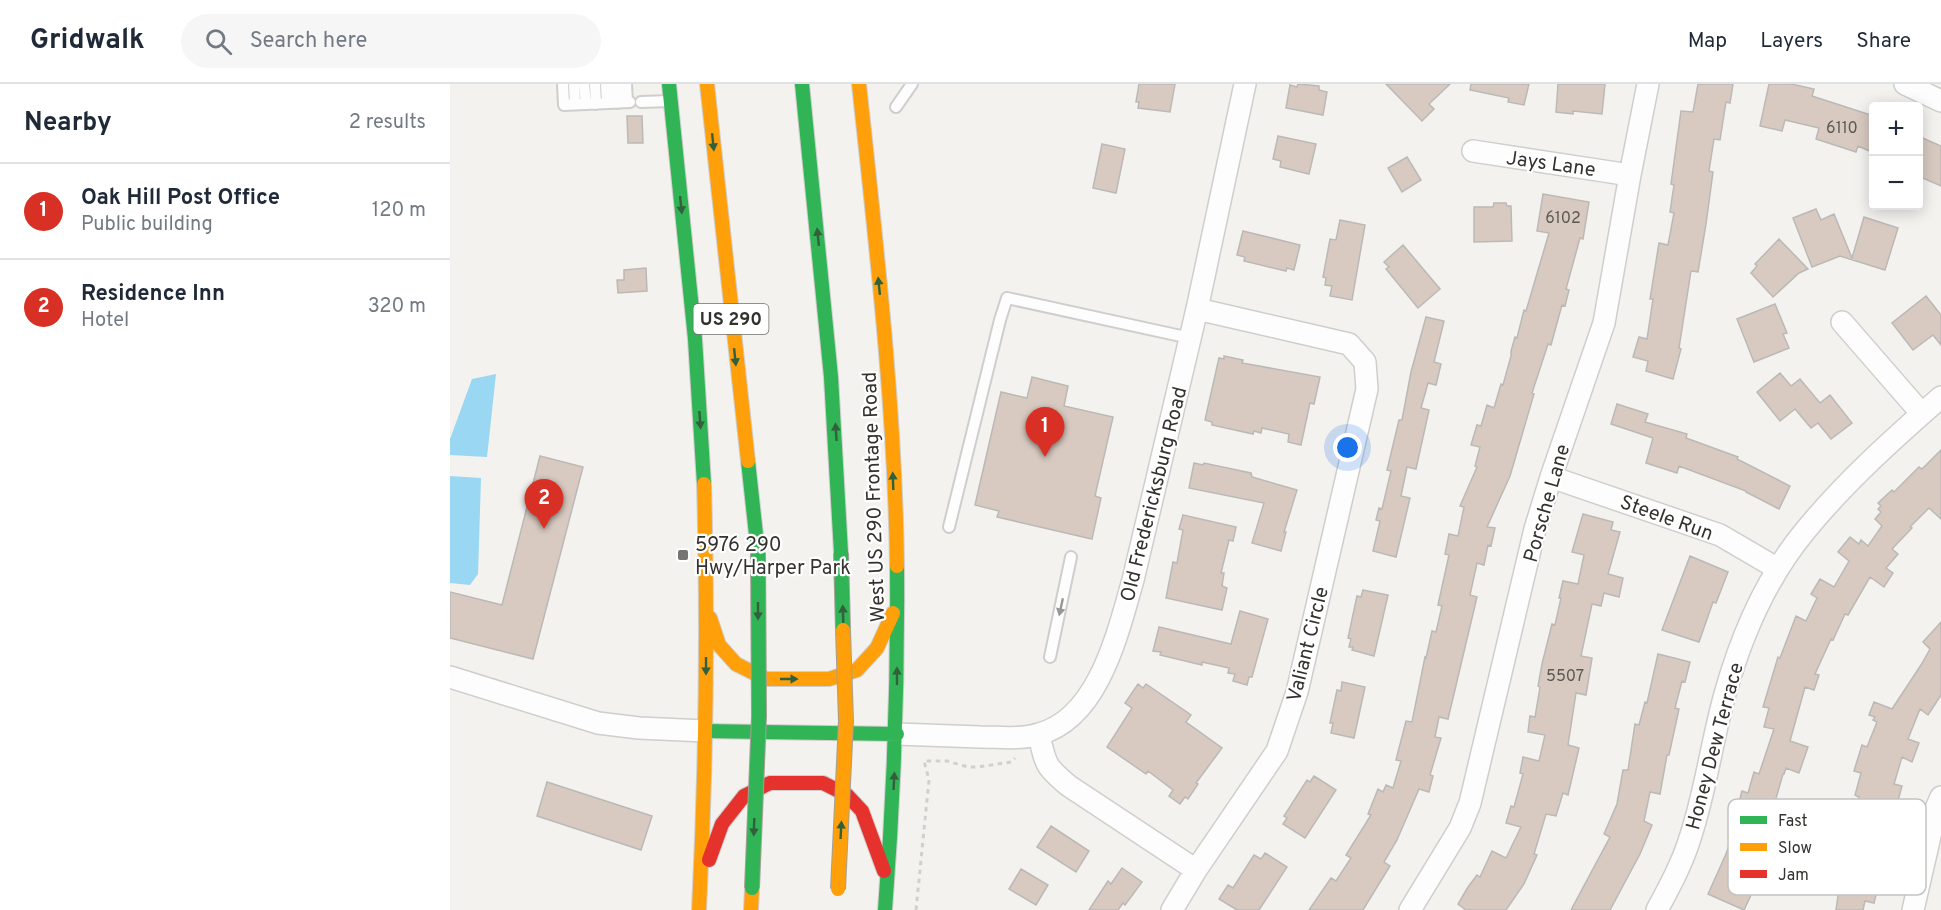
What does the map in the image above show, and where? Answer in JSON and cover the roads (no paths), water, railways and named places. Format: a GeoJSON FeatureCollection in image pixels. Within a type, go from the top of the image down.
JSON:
{"type":"FeatureCollection","features":[{"type":"Feature","properties":{"kind":"main road"},"geometry":{"type":"LineString","coordinates":[[669,84],[701,421],[706,608],[705,731],[699,910]]}},
{"type":"Feature","properties":{"kind":"main road","name":"US 290"},"geometry":{"type":"LineString","coordinates":[[707,84],[735,360],[758,553],[759,716],[751,910]]}},
{"type":"Feature","properties":{"kind":"main road"},"geometry":{"type":"LineString","coordinates":[[802,84],[833,390],[839,475],[846,721],[838,894]]}},
{"type":"Feature","properties":{"kind":"main road","name":"West US 290 Frontage Road"},"geometry":{"type":"LineString","coordinates":[[859,84],[886,348],[898,604],[897,734],[885,910]]}},
{"type":"Feature","properties":{"kind":"main road"},"geometry":{"type":"LineString","coordinates":[[706,608],[719,645],[736,664],[766,679],[829,679],[857,670],[877,648],[898,604]]}},
{"type":"Feature","properties":{"kind":"main road"},"geometry":{"type":"LineString","coordinates":[[705,731],[897,734]]}},
{"type":"Feature","properties":{"kind":"main road"},"geometry":{"type":"LineString","coordinates":[[701,884],[722,824],[744,796],[770,783],[823,783],[847,795],[862,811],[888,881]]}},
{"type":"Feature","properties":{"kind":"street","name":"Old Fredericksburg Road"},"geometry":{"type":"LineString","coordinates":[[897,734],[1007,738],[1039,735],[1072,717],[1090,695],[1101,675],[1133,580],[1197,309],[1245,84]]}},
{"type":"Feature","properties":{"kind":"street","name":"Porsche Lane"},"geometry":{"type":"LineString","coordinates":[[1410,910],[1460,828],[1470,803],[1535,529],[1604,323],[1648,84]]}},
{"type":"Feature","properties":{"kind":"street"},"geometry":{"type":"LineString","coordinates":[[1905,84],[1941,101]]}},
{"type":"Feature","properties":{"kind":"street","name":"Jays Lane"},"geometry":{"type":"LineString","coordinates":[[1473,151],[1630,175]]}},
{"type":"Feature","properties":{"kind":"street","name":"Valiant Circle"},"geometry":{"type":"LineString","coordinates":[[1173,910],[1196,870],[1277,751],[1297,692],[1367,389],[1365,362],[1348,344],[1197,309]]}},
{"type":"Feature","properties":{"kind":"street"},"geometry":{"type":"LineString","coordinates":[[1842,322],[1922,414]]}},
{"type":"Feature","properties":{"kind":"street","name":"Honey Dew Terrace"},"geometry":{"type":"LineString","coordinates":[[1657,910],[1675,876],[1692,834],[1725,693],[1738,652],[1755,612],[1778,569],[1803,532],[1840,490],[1941,397]]}},
{"type":"Feature","properties":{"kind":"street","name":"Steele Run"},"geometry":{"type":"LineString","coordinates":[[1551,477],[1720,535],[1778,569]]}},
{"type":"Feature","properties":{"kind":"street"},"geometry":{"type":"LineString","coordinates":[[450,677],[598,723],[639,728],[705,731]]}},
{"type":"Feature","properties":{"kind":"street"},"geometry":{"type":"LineString","coordinates":[[1039,735],[1044,759],[1050,770],[1069,786],[1196,870]]}},
{"type":"Feature","properties":{"kind":"street"},"geometry":{"type":"LineString","coordinates":[[1926,881],[1933,865],[1937,806],[1941,797]]}},
{"type":"Feature","properties":{"kind":"street"},"geometry":{"type":"LineString","coordinates":[[1913,910],[1920,895]]}},
{"type":"Feature","properties":{"kind":"lane"},"geometry":{"type":"LineString","coordinates":[[563,84],[564,105],[671,101]]}},
{"type":"Feature","properties":{"kind":"lane"},"geometry":{"type":"LineString","coordinates":[[574,84],[610,103]]}},
{"type":"Feature","properties":{"kind":"lane"},"geometry":{"type":"LineString","coordinates":[[584,84],[610,103]]}},
{"type":"Feature","properties":{"kind":"lane"},"geometry":{"type":"LineString","coordinates":[[595,84],[610,103]]}},
{"type":"Feature","properties":{"kind":"lane"},"geometry":{"type":"LineString","coordinates":[[606,84],[610,103]]}},
{"type":"Feature","properties":{"kind":"lane"},"geometry":{"type":"LineString","coordinates":[[610,103],[616,84]]}},
{"type":"Feature","properties":{"kind":"lane"},"geometry":{"type":"LineString","coordinates":[[610,103],[626,84]]}},
{"type":"Feature","properties":{"kind":"lane"},"geometry":{"type":"LineString","coordinates":[[896,107],[912,84]]}},
{"type":"Feature","properties":{"kind":"lane"},"geometry":{"type":"LineString","coordinates":[[949,527],[1007,298],[1190,339]]}},
{"type":"Feature","properties":{"kind":"lane"},"geometry":{"type":"LineString","coordinates":[[1050,657],[1071,557]]}},
{"type":"Feature","properties":{"kind":"water"},"geometry":{"type":"Polygon","coordinates":[[[496,374],[487,457],[450,455],[450,439],[472,379],[496,374]]]}},
{"type":"Feature","properties":{"kind":"water"},"geometry":{"type":"Polygon","coordinates":[[[450,476],[481,478],[478,574],[470,585],[450,583],[450,476]]]}},
{"type":"Feature","properties":{"kind":"place","name":"Oak Hill Post Office"},"geometry":{"type":"Point","coordinates":[1045,457]}},
{"type":"Feature","properties":{"kind":"place","name":"Residence Inn"},"geometry":{"type":"Point","coordinates":[544,529]}},
{"type":"Feature","properties":{"kind":"place","name":"5976 290 Hwy/Harper Park"},"geometry":{"type":"Point","coordinates":[683,555]}}]}
